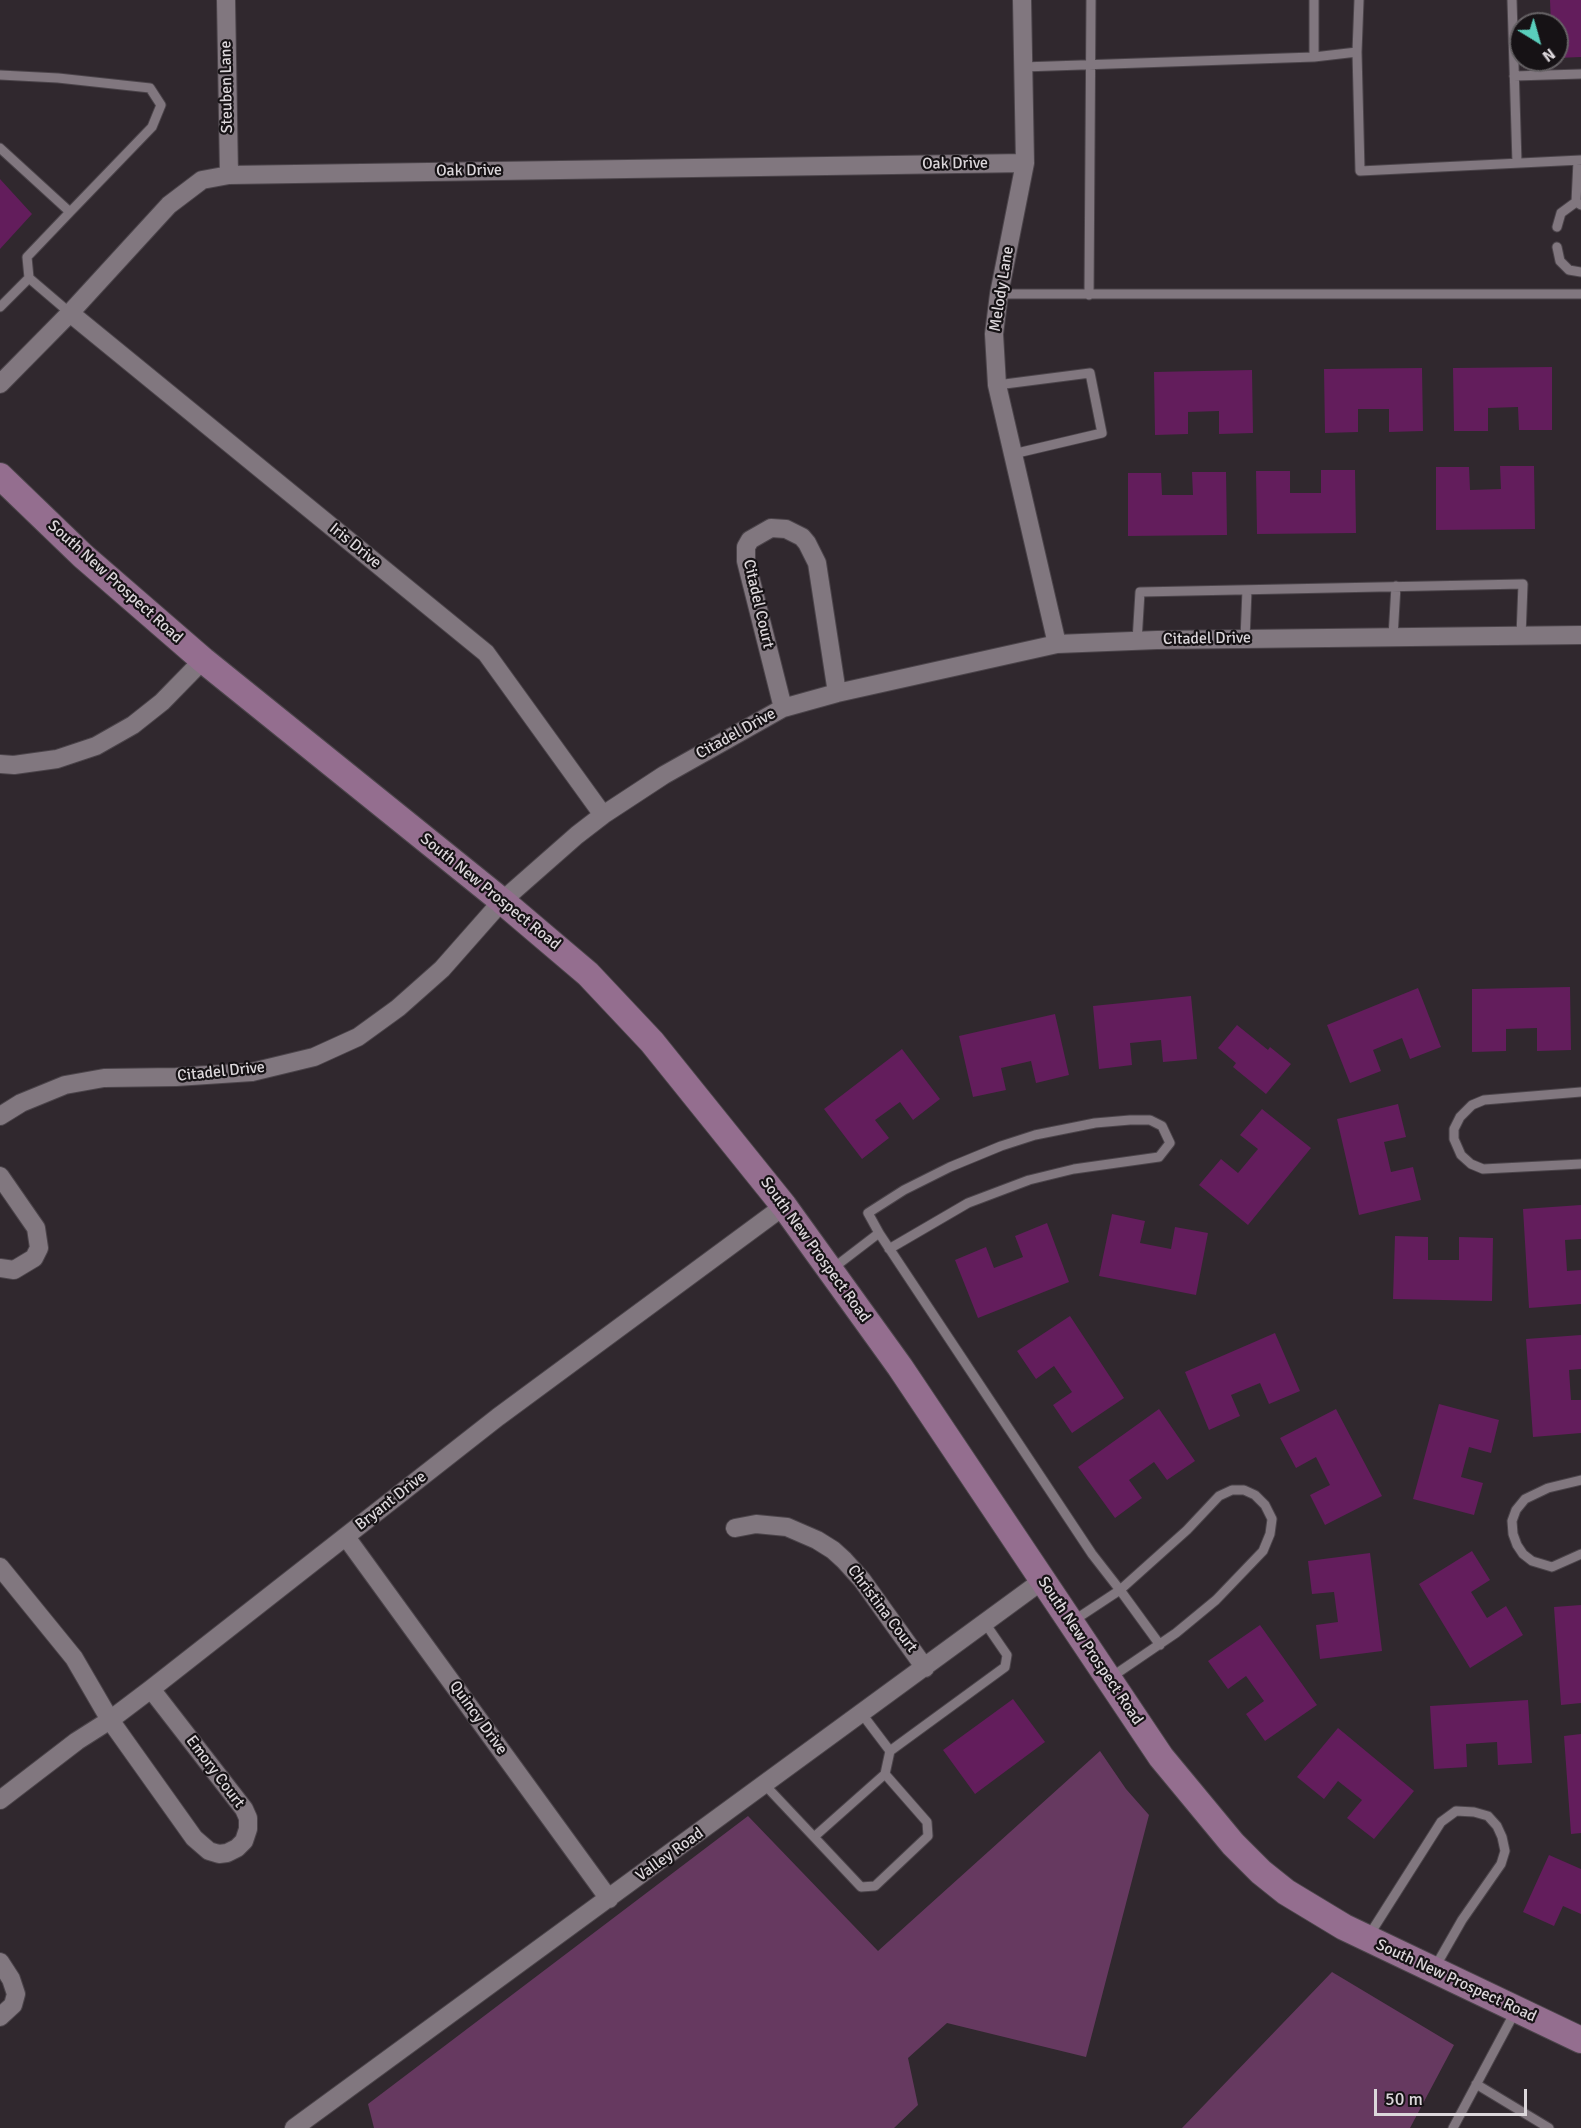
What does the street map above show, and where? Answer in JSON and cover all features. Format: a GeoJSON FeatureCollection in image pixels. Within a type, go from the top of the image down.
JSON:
{"type":"FeatureCollection","features":[{"type":"Feature","properties":{"kind":"main road","name":"South New Prospect Road"},"geometry":{"type":"LineString","coordinates":[[0,476],[83,556],[203,660],[502,901],[588,974],[652,1042],[784,1206],[900,1367],[1161,1757],[1233,1844],[1261,1872],[1286,1892],[1344,1927],[1581,2040]]}},
{"type":"Feature","properties":{"kind":"street","name":"Steuben Lane"},"geometry":{"type":"LineString","coordinates":[[226,0],[229,175]]}},
{"type":"Feature","properties":{"kind":"street","name":"Melody Lane"},"geometry":{"type":"LineString","coordinates":[[1022,0],[1025,163],[999,294],[994,334],[997,386],[1057,644]]}},
{"type":"Feature","properties":{"kind":"street","name":"Oak Drive"},"geometry":{"type":"LineString","coordinates":[[0,384],[70,313],[169,205],[202,180],[229,175],[1025,163]]}},
{"type":"Feature","properties":{"kind":"street","name":"Iris Drive"},"geometry":{"type":"LineString","coordinates":[[70,313],[486,653],[603,815]]}},
{"type":"Feature","properties":{"kind":"street","name":"Citadel Court"},"geometry":{"type":"LineString","coordinates":[[783,708],[746,561],[746,546],[750,540],[771,528],[786,529],[802,537],[817,564],[837,693]]}},
{"type":"Feature","properties":{"kind":"street","name":"Citadel Drive"},"geometry":{"type":"LineString","coordinates":[[0,1116],[21,1103],[65,1085],[104,1078],[176,1077],[252,1072],[314,1057],[358,1037],[398,1008],[442,969],[502,901],[577,835],[664,775],[783,708],[837,693],[1057,644],[1581,635]]}},
{"type":"Feature","properties":{"kind":"street"},"geometry":{"type":"LineString","coordinates":[[0,764],[14,765],[57,759],[96,746],[133,725],[154,708],[203,660]]}},
{"type":"Feature","properties":{"kind":"street"},"geometry":{"type":"LineString","coordinates":[[0,1176],[36,1228],[39,1248],[34,1258],[14,1270],[0,1268]]}},
{"type":"Feature","properties":{"kind":"street","name":"Bryant Drive"},"geometry":{"type":"LineString","coordinates":[[0,1800],[77,1741],[151,1689],[498,1417],[784,1206]]}},
{"type":"Feature","properties":{"kind":"street","name":"Christina Court"},"geometry":{"type":"LineString","coordinates":[[735,1528],[756,1524],[787,1527],[833,1550],[862,1580],[926,1668]]}},
{"type":"Feature","properties":{"kind":"street","name":"Quincy Drive"},"geometry":{"type":"LineString","coordinates":[[346,1537],[609,1899]]}},
{"type":"Feature","properties":{"kind":"street"},"geometry":{"type":"LineString","coordinates":[[0,1567],[74,1658],[110,1720]]}},
{"type":"Feature","properties":{"kind":"street","name":"Valley Road"},"geometry":{"type":"LineString","coordinates":[[294,2128],[926,1668],[1043,1580]]}},
{"type":"Feature","properties":{"kind":"street","name":"Emory Court"},"geometry":{"type":"LineString","coordinates":[[110,1720],[194,1838],[209,1851],[219,1854],[237,1848],[244,1841],[248,1830],[248,1818],[244,1809],[151,1689]]}},
{"type":"Feature","properties":{"kind":"street"},"geometry":{"type":"LineString","coordinates":[[0,1962],[11,1978],[16,1994],[13,2005],[0,2017]]}},
{"type":"Feature","properties":{"kind":"lane"},"geometry":{"type":"LineString","coordinates":[[1089,295],[1091,0]]}},
{"type":"Feature","properties":{"kind":"lane"},"geometry":{"type":"LineString","coordinates":[[1314,0],[1314,57]]}},
{"type":"Feature","properties":{"kind":"lane"},"geometry":{"type":"LineString","coordinates":[[1359,0],[1357,52],[1360,171],[1579,160],[1579,203],[1561,213],[1557,227]]}},
{"type":"Feature","properties":{"kind":"lane"},"geometry":{"type":"LineString","coordinates":[[1512,0],[1517,163]]}},
{"type":"Feature","properties":{"kind":"lane"},"geometry":{"type":"LineString","coordinates":[[1023,67],[1314,57],[1357,52]]}},
{"type":"Feature","properties":{"kind":"lane"},"geometry":{"type":"LineString","coordinates":[[1514,76],[1581,74]]}},
{"type":"Feature","properties":{"kind":"lane"},"geometry":{"type":"LineString","coordinates":[[0,75],[58,78],[150,88],[161,105],[152,128],[27,257],[29,278],[70,313]]}},
{"type":"Feature","properties":{"kind":"lane"},"geometry":{"type":"LineString","coordinates":[[0,148],[70,212]]}},
{"type":"Feature","properties":{"kind":"lane"},"geometry":{"type":"LineString","coordinates":[[1557,247],[1560,261],[1569,270],[1581,272]]}},
{"type":"Feature","properties":{"kind":"lane"},"geometry":{"type":"LineString","coordinates":[[0,308],[29,278]]}},
{"type":"Feature","properties":{"kind":"lane"},"geometry":{"type":"LineString","coordinates":[[999,294],[1581,294]]}},
{"type":"Feature","properties":{"kind":"lane"},"geometry":{"type":"LineString","coordinates":[[997,386],[1090,373],[1102,433],[1013,454]]}},
{"type":"Feature","properties":{"kind":"lane"},"geometry":{"type":"LineString","coordinates":[[1137,641],[1140,592],[1523,584],[1521,636]]}},
{"type":"Feature","properties":{"kind":"lane"},"geometry":{"type":"LineString","coordinates":[[1393,637],[1396,586]]}},
{"type":"Feature","properties":{"kind":"lane"},"geometry":{"type":"LineString","coordinates":[[1245,639],[1247,590]]}},
{"type":"Feature","properties":{"kind":"lane"},"geometry":{"type":"LineString","coordinates":[[1581,1092],[1484,1100],[1472,1105],[1460,1117],[1454,1129],[1454,1139],[1461,1155],[1483,1169],[1581,1164]]}},
{"type":"Feature","properties":{"kind":"lane"},"geometry":{"type":"LineString","coordinates":[[889,1249],[968,1203],[1029,1180],[1074,1169],[1159,1157],[1170,1143],[1162,1126],[1150,1120],[1095,1123],[1001,1146],[950,1167],[904,1190],[868,1213],[889,1249],[1079,1535],[1160,1645]]}},
{"type":"Feature","properties":{"kind":"lane"},"geometry":{"type":"LineString","coordinates":[[830,1270],[879,1233]]}},
{"type":"Feature","properties":{"kind":"lane"},"geometry":{"type":"LineString","coordinates":[[1581,1480],[1548,1488],[1525,1499],[1516,1510],[1512,1521],[1517,1545],[1522,1554],[1532,1561],[1552,1567],[1581,1554]]}},
{"type":"Feature","properties":{"kind":"lane"},"geometry":{"type":"LineString","coordinates":[[1071,1623],[1120,1590],[1187,1530],[1219,1496],[1232,1490],[1244,1490],[1255,1495],[1265,1505],[1272,1520],[1270,1534],[1263,1551],[1216,1600],[1160,1645],[1108,1679]]}},
{"type":"Feature","properties":{"kind":"lane"},"geometry":{"type":"LineString","coordinates":[[814,1837],[885,1774],[890,1750],[1005,1667],[1007,1655],[985,1623]]}},
{"type":"Feature","properties":{"kind":"lane"},"geometry":{"type":"LineString","coordinates":[[862,1714],[890,1750]]}},
{"type":"Feature","properties":{"kind":"lane"},"geometry":{"type":"LineString","coordinates":[[765,1785],[861,1887],[875,1886],[928,1836],[927,1822],[885,1774]]}},
{"type":"Feature","properties":{"kind":"lane"},"geometry":{"type":"LineString","coordinates":[[1367,1939],[1441,1822],[1456,1811],[1488,1816],[1497,1826],[1502,1838],[1505,1851],[1501,1864],[1462,1920],[1433,1971]]}},
{"type":"Feature","properties":{"kind":"lane"},"geometry":{"type":"LineString","coordinates":[[1453,2128],[1516,2010]]}},
{"type":"Feature","properties":{"kind":"lane"},"geometry":{"type":"LineString","coordinates":[[1476,2084],[1549,2128]]}},
{"type":"Feature","properties":{"kind":"shaded area"},"geometry":{"type":"Polygon","coordinates":[[[1100,1751],[1126,1789],[1149,1815],[1086,2057],[947,2023],[908,2058],[918,2105],[894,2128],[374,2128],[368,2104],[748,1816],[878,1951],[1100,1751]]]}},
{"type":"Feature","properties":{"kind":"shaded area"},"geometry":{"type":"Polygon","coordinates":[[[1332,1972],[1454,2045],[1410,2128],[1182,2128],[1332,1972]]]}},
{"type":"Feature","properties":{"kind":"building"},"geometry":{"type":"Polygon","coordinates":[[[1550,0],[1581,0],[1581,57],[1569,58],[1569,12],[1550,12],[1550,0]]]}},
{"type":"Feature","properties":{"kind":"building"},"geometry":{"type":"Polygon","coordinates":[[[0,179],[32,214],[0,249],[0,179]]]}},
{"type":"Feature","properties":{"kind":"building"},"geometry":{"type":"Polygon","coordinates":[[[1552,367],[1552,430],[1519,430],[1518,407],[1488,408],[1488,431],[1454,431],[1453,368],[1552,367]]]}},
{"type":"Feature","properties":{"kind":"building"},"geometry":{"type":"Polygon","coordinates":[[[1422,368],[1423,431],[1389,432],[1389,409],[1358,409],[1358,432],[1325,433],[1324,369],[1422,368]]]}},
{"type":"Feature","properties":{"kind":"building"},"geometry":{"type":"Polygon","coordinates":[[[1252,370],[1253,433],[1219,434],[1219,411],[1188,412],[1188,434],[1155,435],[1154,372],[1252,370]]]}},
{"type":"Feature","properties":{"kind":"building"},"geometry":{"type":"Polygon","coordinates":[[[1500,466],[1534,466],[1535,529],[1436,530],[1436,467],[1469,467],[1470,490],[1501,489],[1500,466]]]}},
{"type":"Feature","properties":{"kind":"building"},"geometry":{"type":"Polygon","coordinates":[[[1321,470],[1355,470],[1356,533],[1257,534],[1256,471],[1290,471],[1290,493],[1321,493],[1321,470]]]}},
{"type":"Feature","properties":{"kind":"building"},"geometry":{"type":"Polygon","coordinates":[[[1192,472],[1226,472],[1227,535],[1128,536],[1128,473],[1161,473],[1162,495],[1193,495],[1192,472]]]}},
{"type":"Feature","properties":{"kind":"building"},"geometry":{"type":"Polygon","coordinates":[[[1570,987],[1571,1050],[1537,1051],[1537,1028],[1506,1029],[1506,1051],[1472,1052],[1472,989],[1570,987]]]}},
{"type":"Feature","properties":{"kind":"building"},"geometry":{"type":"Polygon","coordinates":[[[1418,988],[1441,1047],[1410,1059],[1402,1038],[1373,1050],[1381,1071],[1350,1083],[1327,1025],[1418,988]]]}},
{"type":"Feature","properties":{"kind":"building"},"geometry":{"type":"Polygon","coordinates":[[[1191,996],[1197,1059],[1163,1062],[1161,1040],[1130,1043],[1132,1065],[1099,1069],[1093,1006],[1191,996]]]}},
{"type":"Feature","properties":{"kind":"building"},"geometry":{"type":"Polygon","coordinates":[[[1055,1014],[1069,1075],[1036,1083],[1031,1061],[1001,1068],[1006,1090],[973,1097],[959,1036],[1055,1014]]]}},
{"type":"Feature","properties":{"kind":"building"},"geometry":{"type":"Polygon","coordinates":[[[1237,1025],[1268,1050],[1270,1047],[1291,1064],[1266,1094],[1233,1067],[1236,1063],[1218,1048],[1237,1025]]]}},
{"type":"Feature","properties":{"kind":"building"},"geometry":{"type":"Polygon","coordinates":[[[902,1049],[940,1099],[913,1120],[900,1102],[875,1120],[889,1138],[862,1159],[824,1109],[902,1049]]]}},
{"type":"Feature","properties":{"kind":"building"},"geometry":{"type":"Polygon","coordinates":[[[1398,1104],[1406,1137],[1384,1142],[1391,1172],[1413,1167],[1421,1200],[1359,1215],[1337,1119],[1398,1104]]]}},
{"type":"Feature","properties":{"kind":"building"},"geometry":{"type":"Polygon","coordinates":[[[1262,1109],[1311,1148],[1248,1225],[1199,1185],[1221,1159],[1238,1173],[1258,1149],[1240,1135],[1262,1109]]]}},
{"type":"Feature","properties":{"kind":"building"},"geometry":{"type":"Polygon","coordinates":[[[1581,1205],[1581,1239],[1565,1240],[1567,1271],[1581,1270],[1581,1304],[1529,1308],[1523,1209],[1581,1205]]]}},
{"type":"Feature","properties":{"kind":"building"},"geometry":{"type":"Polygon","coordinates":[[[1112,1214],[1145,1221],[1140,1243],[1171,1249],[1175,1227],[1208,1233],[1196,1295],[1099,1276],[1112,1214]]]}},
{"type":"Feature","properties":{"kind":"building"},"geometry":{"type":"Polygon","coordinates":[[[1047,1223],[1069,1282],[978,1318],[955,1260],[986,1247],[994,1268],[1023,1257],[1015,1236],[1047,1223]]]}},
{"type":"Feature","properties":{"kind":"building"},"geometry":{"type":"Polygon","coordinates":[[[1395,1236],[1428,1237],[1428,1260],[1459,1260],[1459,1237],[1493,1238],[1492,1301],[1393,1299],[1395,1236]]]}},
{"type":"Feature","properties":{"kind":"building"},"geometry":{"type":"Polygon","coordinates":[[[1070,1316],[1124,1398],[1072,1433],[1053,1405],[1072,1392],[1054,1366],[1036,1379],[1017,1351],[1070,1316]]]}},
{"type":"Feature","properties":{"kind":"building"},"geometry":{"type":"Polygon","coordinates":[[[1275,1333],[1300,1391],[1269,1404],[1260,1383],[1231,1395],[1240,1416],[1209,1430],[1185,1372],[1275,1333]]]}},
{"type":"Feature","properties":{"kind":"building"},"geometry":{"type":"Polygon","coordinates":[[[1581,1335],[1581,1369],[1569,1370],[1571,1400],[1581,1400],[1581,1433],[1533,1437],[1526,1339],[1581,1335]]]}},
{"type":"Feature","properties":{"kind":"building"},"geometry":{"type":"Polygon","coordinates":[[[1439,1404],[1499,1420],[1491,1453],[1469,1447],[1461,1477],[1483,1483],[1474,1515],[1413,1499],[1439,1404]]]}},
{"type":"Feature","properties":{"kind":"building"},"geometry":{"type":"Polygon","coordinates":[[[1159,1409],[1195,1461],[1167,1480],[1154,1462],[1129,1480],[1142,1498],[1115,1518],[1078,1467],[1159,1409]]]}},
{"type":"Feature","properties":{"kind":"building"},"geometry":{"type":"Polygon","coordinates":[[[1336,1409],[1382,1496],[1325,1525],[1310,1495],[1330,1485],[1316,1457],[1296,1468],[1280,1438],[1336,1409]]]}},
{"type":"Feature","properties":{"kind":"building"},"geometry":{"type":"Polygon","coordinates":[[[1472,1551],[1490,1580],[1471,1592],[1487,1618],[1506,1606],[1523,1635],[1470,1668],[1419,1584],[1472,1551]]]}},
{"type":"Feature","properties":{"kind":"building"},"geometry":{"type":"Polygon","coordinates":[[[1370,1553],[1382,1651],[1320,1659],[1316,1625],[1338,1622],[1334,1592],[1312,1594],[1308,1561],[1370,1553]]]}},
{"type":"Feature","properties":{"kind":"building"},"geometry":{"type":"Polygon","coordinates":[[[1581,1605],[1581,1703],[1561,1705],[1554,1607],[1581,1605]]]}},
{"type":"Feature","properties":{"kind":"building"},"geometry":{"type":"Polygon","coordinates":[[[1260,1625],[1317,1705],[1265,1741],[1246,1714],[1264,1701],[1246,1676],[1228,1689],[1208,1661],[1260,1625]]]}},
{"type":"Feature","properties":{"kind":"building"},"geometry":{"type":"Polygon","coordinates":[[[1013,1699],[1045,1742],[975,1794],[943,1750],[1013,1699]]]}},
{"type":"Feature","properties":{"kind":"building"},"geometry":{"type":"Polygon","coordinates":[[[1528,1700],[1532,1763],[1498,1765],[1497,1742],[1466,1744],[1467,1767],[1434,1769],[1430,1706],[1528,1700]]]}},
{"type":"Feature","properties":{"kind":"building"},"geometry":{"type":"Polygon","coordinates":[[[1338,1728],[1414,1791],[1374,1839],[1347,1818],[1362,1800],[1338,1781],[1324,1799],[1297,1777],[1338,1728]]]}},
{"type":"Feature","properties":{"kind":"building"},"geometry":{"type":"Polygon","coordinates":[[[1581,1734],[1581,1833],[1571,1834],[1564,1736],[1581,1734]]]}},
{"type":"Feature","properties":{"kind":"building"},"geometry":{"type":"Polygon","coordinates":[[[1549,1855],[1581,1869],[1581,1914],[1563,1906],[1554,1926],[1523,1912],[1549,1855]]]}}]}
